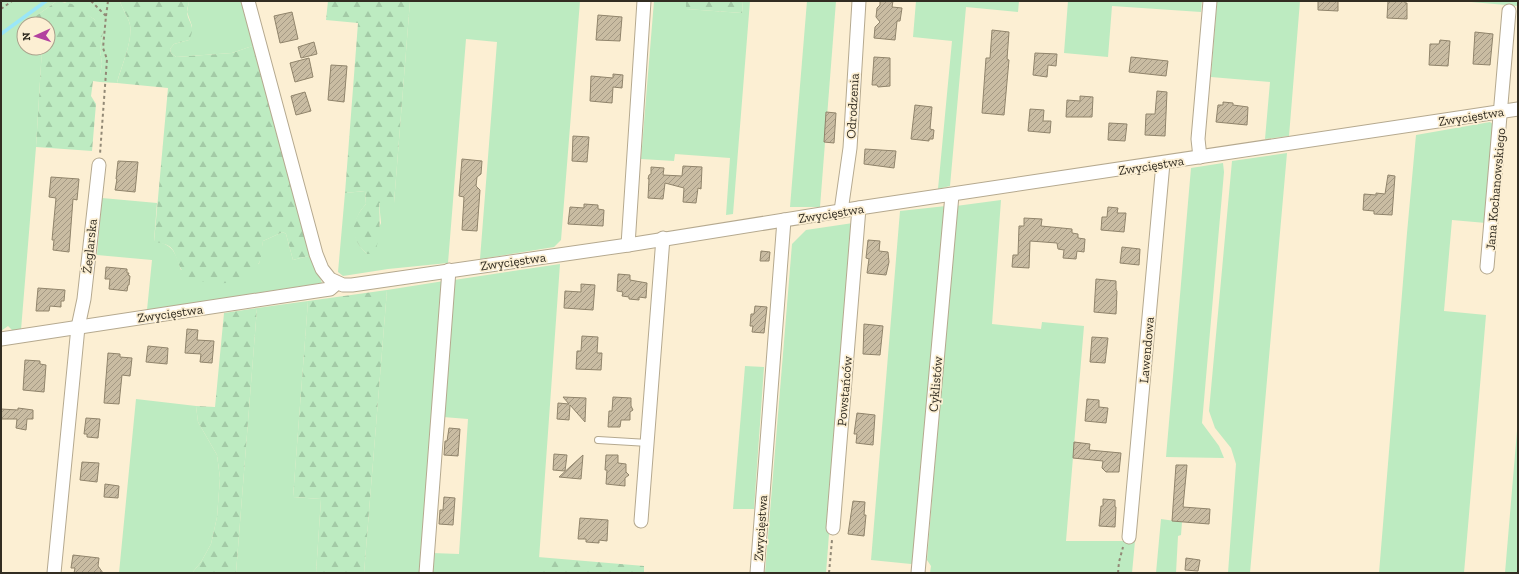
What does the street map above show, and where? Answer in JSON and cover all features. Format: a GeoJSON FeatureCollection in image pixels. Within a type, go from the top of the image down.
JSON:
{"type":"FeatureCollection","features":[{"type":"Feature","properties":{"kind":"street"},"geometry":{"type":"LineString","coordinates":[[248,1],[316,254],[326,274],[330,279],[337,283]]}},
{"type":"Feature","properties":{"kind":"street"},"geometry":{"type":"LineString","coordinates":[[628,245],[644,1]]}},
{"type":"Feature","properties":{"kind":"street","name":"Odrodzenia"},"geometry":{"type":"LineString","coordinates":[[841,211],[850,148],[859,1]]}},
{"type":"Feature","properties":{"kind":"street"},"geometry":{"type":"LineString","coordinates":[[1200,157],[1198,139],[1210,1]]}},
{"type":"Feature","properties":{"kind":"street","name":"Jana Kochanowskiego"},"geometry":{"type":"LineString","coordinates":[[1488,268],[1509,11]]}},
{"type":"Feature","properties":{"kind":"street","name":"Zwycięstwa"},"geometry":{"type":"LineString","coordinates":[[1,339],[323,290],[330,288],[337,283],[352,285],[628,245],[663,238],[859,208],[1518,109]]}},
{"type":"Feature","properties":{"kind":"street","name":"Lawendowa"},"geometry":{"type":"LineString","coordinates":[[1129,537],[1163,163]]}},
{"type":"Feature","properties":{"kind":"street","name":"Żeglarska"},"geometry":{"type":"LineString","coordinates":[[54,573],[78,327],[84,299],[99,165]]}},
{"type":"Feature","properties":{"kind":"street","name":"Cyklistów"},"geometry":{"type":"LineString","coordinates":[[918,573],[952,195]]}},
{"type":"Feature","properties":{"kind":"street","name":"Powstańców"},"geometry":{"type":"LineString","coordinates":[[833,528],[859,208]]}},
{"type":"Feature","properties":{"kind":"street","name":"Zwycięstwa"},"geometry":{"type":"LineString","coordinates":[[757,573],[784,220]]}},
{"type":"Feature","properties":{"kind":"street"},"geometry":{"type":"LineString","coordinates":[[641,521],[663,238]]}},
{"type":"Feature","properties":{"kind":"street"},"geometry":{"type":"LineString","coordinates":[[426,573],[449,270]]}},
{"type":"Feature","properties":{"kind":"lane"},"geometry":{"type":"LineString","coordinates":[[598,440],[648,443]]}},
{"type":"Feature","properties":{"kind":"path"},"geometry":{"type":"LineString","coordinates":[[1,9],[12,1]]}},
{"type":"Feature","properties":{"kind":"path"},"geometry":{"type":"LineString","coordinates":[[91,1],[106,16]]}},
{"type":"Feature","properties":{"kind":"path"},"geometry":{"type":"LineString","coordinates":[[99,165],[107,59],[103,48],[108,1]]}},
{"type":"Feature","properties":{"kind":"path"},"geometry":{"type":"LineString","coordinates":[[829,573],[833,528]]}},
{"type":"Feature","properties":{"kind":"path"},"geometry":{"type":"LineString","coordinates":[[1118,573],[1122,548],[1129,537]]}},
{"type":"Feature","properties":{"kind":"green space"},"geometry":{"type":"Polygon","coordinates":[[[1,1],[57,1],[36,16],[16,16],[16,56],[42,56],[36,147],[21,330],[12,330],[8,326],[1,331],[1,1]]]}},
{"type":"Feature","properties":{"kind":"green space"},"geometry":{"type":"Polygon","coordinates":[[[57,1],[72,4],[94,19],[100,25],[103,32],[100,50],[102,64],[100,82],[93,81],[91,96],[96,104],[92,151],[36,147],[42,56],[56,56],[56,16],[36,16],[57,1]]]}},
{"type":"Feature","properties":{"kind":"green space"},"geometry":{"type":"Polygon","coordinates":[[[63,1],[120,1],[130,25],[130,39],[117,83],[100,82],[102,64],[100,50],[103,32],[94,19],[63,1]]]}},
{"type":"Feature","properties":{"kind":"green space"},"geometry":{"type":"Polygon","coordinates":[[[120,1],[189,1],[187,15],[192,31],[189,40],[174,44],[170,49],[171,53],[176,57],[232,53],[255,45],[312,255],[293,260],[286,234],[283,232],[263,241],[262,253],[258,265],[253,273],[237,282],[217,283],[189,280],[178,263],[171,247],[162,243],[154,242],[168,88],[117,83],[130,39],[130,25],[120,1]]]}},
{"type":"Feature","properties":{"kind":"green space"},"geometry":{"type":"Polygon","coordinates":[[[189,1],[243,1],[255,45],[232,53],[176,57],[171,53],[170,49],[174,44],[189,40],[192,26],[187,12],[189,1]]]}},
{"type":"Feature","properties":{"kind":"green space"},"geometry":{"type":"Polygon","coordinates":[[[328,1],[410,1],[394,203],[379,203],[379,235],[374,254],[367,254],[361,248],[357,242],[354,229],[357,217],[366,204],[365,191],[345,193],[358,23],[326,20],[328,1]]]}},
{"type":"Feature","properties":{"kind":"green space"},"geometry":{"type":"Polygon","coordinates":[[[410,1],[580,1],[561,240],[554,247],[480,259],[497,42],[466,39],[448,263],[388,269],[343,276],[338,272],[345,193],[365,191],[366,204],[357,217],[354,229],[355,236],[361,248],[367,254],[381,223],[379,202],[394,203],[410,1]]]}},
{"type":"Feature","properties":{"kind":"green space"},"geometry":{"type":"Polygon","coordinates":[[[654,1],[686,1],[686,9],[742,13],[743,1],[750,1],[733,214],[726,215],[730,158],[675,154],[674,161],[641,159],[654,1]]]}},
{"type":"Feature","properties":{"kind":"green space"},"geometry":{"type":"Polygon","coordinates":[[[686,1],[743,1],[742,13],[686,9],[686,1]]]}},
{"type":"Feature","properties":{"kind":"green space"},"geometry":{"type":"Polygon","coordinates":[[[807,1],[836,1],[820,207],[790,207],[807,1]]]}},
{"type":"Feature","properties":{"kind":"green space"},"geometry":{"type":"Polygon","coordinates":[[[916,1],[1019,1],[1018,12],[966,7],[950,186],[938,189],[952,41],[913,37],[916,1]]]}},
{"type":"Feature","properties":{"kind":"green space"},"geometry":{"type":"Polygon","coordinates":[[[1068,1],[1202,1],[1201,12],[1112,6],[1108,57],[1064,53],[1068,1]]]}},
{"type":"Feature","properties":{"kind":"green space"},"geometry":{"type":"Polygon","coordinates":[[[1217,1],[1300,1],[1289,136],[1265,139],[1270,82],[1211,77],[1217,1]]]}},
{"type":"Feature","properties":{"kind":"green space"},"geometry":{"type":"Polygon","coordinates":[[[1518,1],[1518,6],[1471,2],[1518,1]]]}},
{"type":"Feature","properties":{"kind":"green space"},"geometry":{"type":"Polygon","coordinates":[[[1490,122],[1495,126],[1486,223],[1452,220],[1444,311],[1486,315],[1464,573],[1379,573],[1416,135],[1490,122]]]}},
{"type":"Feature","properties":{"kind":"green space"},"geometry":{"type":"Polygon","coordinates":[[[1287,153],[1250,573],[1228,573],[1236,464],[1231,448],[1215,428],[1209,411],[1232,161],[1287,153]]]}},
{"type":"Feature","properties":{"kind":"green space"},"geometry":{"type":"Polygon","coordinates":[[[1223,163],[1224,172],[1202,423],[1219,446],[1224,458],[1166,457],[1191,168],[1223,163]]]}},
{"type":"Feature","properties":{"kind":"green space"},"geometry":{"type":"Polygon","coordinates":[[[102,198],[157,203],[154,241],[166,245],[173,250],[181,270],[259,264],[263,241],[283,232],[286,234],[293,260],[312,255],[322,283],[147,310],[152,260],[97,255],[102,198]]]}},
{"type":"Feature","properties":{"kind":"green space"},"geometry":{"type":"Polygon","coordinates":[[[1001,200],[992,324],[1041,329],[1042,322],[1084,326],[1066,541],[1135,541],[1132,573],[930,573],[931,566],[927,560],[956,206],[1001,200]]]}},
{"type":"Feature","properties":{"kind":"green space"},"geometry":{"type":"Polygon","coordinates":[[[946,206],[916,561],[911,564],[871,560],[900,211],[946,206]]]}},
{"type":"Feature","properties":{"kind":"green space"},"geometry":{"type":"Polygon","coordinates":[[[853,223],[826,573],[765,573],[792,244],[806,230],[853,223]]]}},
{"type":"Feature","properties":{"kind":"green space"},"geometry":{"type":"Polygon","coordinates":[[[560,264],[538,573],[430,573],[432,553],[459,554],[468,419],[443,417],[454,280],[560,264]]]}},
{"type":"Feature","properties":{"kind":"green space"},"geometry":{"type":"Polygon","coordinates":[[[444,281],[422,573],[364,573],[387,290],[444,281]]]}},
{"type":"Feature","properties":{"kind":"green space"},"geometry":{"type":"Polygon","coordinates":[[[387,290],[364,573],[316,573],[321,499],[293,497],[308,301],[387,290]]]}},
{"type":"Feature","properties":{"kind":"green space"},"geometry":{"type":"Polygon","coordinates":[[[308,301],[293,497],[321,499],[316,573],[236,573],[257,308],[308,301]]]}},
{"type":"Feature","properties":{"kind":"green space"},"geometry":{"type":"Polygon","coordinates":[[[257,308],[236,573],[192,573],[201,562],[211,544],[217,517],[220,478],[217,455],[198,422],[196,406],[215,407],[224,313],[257,308]]]}},
{"type":"Feature","properties":{"kind":"green space"},"geometry":{"type":"Polygon","coordinates":[[[745,366],[764,367],[754,509],[733,509],[745,366]]]}},
{"type":"Feature","properties":{"kind":"green space"},"geometry":{"type":"Polygon","coordinates":[[[136,399],[196,406],[198,422],[217,455],[220,478],[217,517],[211,544],[201,562],[192,573],[119,573],[136,399]]]}},
{"type":"Feature","properties":{"kind":"green space"},"geometry":{"type":"Polygon","coordinates":[[[1518,419],[1518,573],[1505,573],[1518,419]]]}},
{"type":"Feature","properties":{"kind":"green space"},"geometry":{"type":"Polygon","coordinates":[[[1161,519],[1182,522],[1181,535],[1178,536],[1176,573],[1156,573],[1161,519]]]}},
{"type":"Feature","properties":{"kind":"green space"},"geometry":{"type":"Polygon","coordinates":[[[538,557],[644,566],[644,573],[538,573],[538,557]]]}},
{"type":"Feature","properties":{"kind":"building"},"geometry":{"type":"Polygon","coordinates":[[[880,1],[893,1],[892,7],[902,8],[900,21],[897,21],[895,40],[874,38],[875,27],[880,22],[876,17],[877,8],[880,5],[880,1]]]}},
{"type":"Feature","properties":{"kind":"building"},"geometry":{"type":"Polygon","coordinates":[[[1318,1],[1338,1],[1338,11],[1318,10],[1318,1]]]}},
{"type":"Feature","properties":{"kind":"building"},"geometry":{"type":"Polygon","coordinates":[[[1388,1],[1405,1],[1405,3],[1407,3],[1407,19],[1387,18],[1388,1]]]}},
{"type":"Feature","properties":{"kind":"building"},"geometry":{"type":"Polygon","coordinates":[[[292,12],[298,39],[280,43],[274,16],[292,12]]]}},
{"type":"Feature","properties":{"kind":"building"},"geometry":{"type":"Polygon","coordinates":[[[598,15],[622,17],[620,41],[596,40],[598,15]]]}},
{"type":"Feature","properties":{"kind":"building"},"geometry":{"type":"Polygon","coordinates":[[[992,30],[1009,32],[1007,59],[1009,60],[1004,115],[982,113],[986,58],[990,58],[992,30]]]}},
{"type":"Feature","properties":{"kind":"building"},"geometry":{"type":"Polygon","coordinates":[[[1475,32],[1493,34],[1490,65],[1473,64],[1475,32]]]}},
{"type":"Feature","properties":{"kind":"building"},"geometry":{"type":"Polygon","coordinates":[[[1440,40],[1450,41],[1448,66],[1429,65],[1430,44],[1439,44],[1440,40]]]}},
{"type":"Feature","properties":{"kind":"building"},"geometry":{"type":"Polygon","coordinates":[[[314,42],[317,54],[301,58],[298,47],[314,42]]]}},
{"type":"Feature","properties":{"kind":"building"},"geometry":{"type":"Polygon","coordinates":[[[1035,53],[1057,54],[1056,66],[1048,65],[1047,77],[1033,75],[1035,53]]]}},
{"type":"Feature","properties":{"kind":"building"},"geometry":{"type":"Polygon","coordinates":[[[874,57],[890,58],[890,86],[878,87],[877,85],[872,85],[874,57]]]}},
{"type":"Feature","properties":{"kind":"building"},"geometry":{"type":"Polygon","coordinates":[[[1131,57],[1168,61],[1166,76],[1129,72],[1131,57]]]}},
{"type":"Feature","properties":{"kind":"building"},"geometry":{"type":"Polygon","coordinates":[[[309,58],[313,77],[295,82],[290,63],[309,58]]]}},
{"type":"Feature","properties":{"kind":"building"},"geometry":{"type":"Polygon","coordinates":[[[331,65],[347,66],[344,102],[328,100],[331,65]]]}},
{"type":"Feature","properties":{"kind":"building"},"geometry":{"type":"Polygon","coordinates":[[[613,74],[623,75],[622,88],[613,87],[612,103],[590,101],[591,76],[613,78],[613,74]]]}},
{"type":"Feature","properties":{"kind":"building"},"geometry":{"type":"Polygon","coordinates":[[[1157,91],[1167,92],[1165,136],[1145,135],[1146,114],[1155,114],[1157,91]]]}},
{"type":"Feature","properties":{"kind":"building"},"geometry":{"type":"Polygon","coordinates":[[[305,92],[311,111],[296,115],[291,96],[305,92]]]}},
{"type":"Feature","properties":{"kind":"building"},"geometry":{"type":"Polygon","coordinates":[[[1080,96],[1093,97],[1092,117],[1066,117],[1067,100],[1080,101],[1080,96]]]}},
{"type":"Feature","properties":{"kind":"building"},"geometry":{"type":"Polygon","coordinates":[[[1223,102],[1248,107],[1247,125],[1216,122],[1218,105],[1223,105],[1223,102]]]}},
{"type":"Feature","properties":{"kind":"building"},"geometry":{"type":"Polygon","coordinates":[[[915,105],[932,107],[930,129],[934,130],[933,139],[929,139],[929,141],[911,139],[915,105]]]}},
{"type":"Feature","properties":{"kind":"building"},"geometry":{"type":"Polygon","coordinates":[[[1030,109],[1044,110],[1043,121],[1051,121],[1050,133],[1028,131],[1030,109]]]}},
{"type":"Feature","properties":{"kind":"building"},"geometry":{"type":"Polygon","coordinates":[[[826,112],[836,113],[834,143],[824,142],[826,112]]]}},
{"type":"Feature","properties":{"kind":"building"},"geometry":{"type":"Polygon","coordinates":[[[1109,123],[1127,124],[1125,141],[1108,140],[1109,123]]]}},
{"type":"Feature","properties":{"kind":"building"},"geometry":{"type":"Polygon","coordinates":[[[573,136],[589,137],[587,162],[572,161],[573,136]]]}},
{"type":"Feature","properties":{"kind":"building"},"geometry":{"type":"Polygon","coordinates":[[[865,149],[896,151],[894,168],[864,164],[865,149]]]}},
{"type":"Feature","properties":{"kind":"building"},"geometry":{"type":"Polygon","coordinates":[[[462,159],[482,161],[481,174],[477,177],[476,186],[480,190],[477,231],[462,230],[464,197],[459,196],[462,159]]]}},
{"type":"Feature","properties":{"kind":"building"},"geometry":{"type":"Polygon","coordinates":[[[118,161],[138,162],[135,192],[115,190],[118,161]]]}},
{"type":"Feature","properties":{"kind":"building"},"geometry":{"type":"Polygon","coordinates":[[[683,166],[702,167],[701,189],[698,188],[696,203],[683,202],[684,188],[665,183],[663,199],[648,198],[648,179],[649,175],[651,174],[651,167],[664,168],[663,175],[682,176],[683,166]]]}},
{"type":"Feature","properties":{"kind":"building"},"geometry":{"type":"Polygon","coordinates":[[[1388,175],[1395,176],[1392,215],[1374,214],[1374,211],[1363,210],[1364,194],[1385,194],[1388,175]]]}},
{"type":"Feature","properties":{"kind":"building"},"geometry":{"type":"Polygon","coordinates":[[[51,177],[79,179],[77,200],[73,199],[69,252],[53,250],[54,240],[52,240],[56,198],[49,197],[51,177]]]}},
{"type":"Feature","properties":{"kind":"building"},"geometry":{"type":"Polygon","coordinates":[[[584,204],[598,205],[598,209],[604,210],[603,226],[568,224],[570,207],[584,208],[584,204]]]}},
{"type":"Feature","properties":{"kind":"building"},"geometry":{"type":"Polygon","coordinates":[[[1108,207],[1118,208],[1117,213],[1126,213],[1124,232],[1101,230],[1102,217],[1107,217],[1108,207]]]}},
{"type":"Feature","properties":{"kind":"building"},"geometry":{"type":"Polygon","coordinates":[[[1024,218],[1042,219],[1041,226],[1072,229],[1072,233],[1078,234],[1078,238],[1085,239],[1084,252],[1077,251],[1076,259],[1063,258],[1064,250],[1058,249],[1057,243],[1030,241],[1029,268],[1012,267],[1013,255],[1018,255],[1019,226],[1024,226],[1024,218]]]}},
{"type":"Feature","properties":{"kind":"building"},"geometry":{"type":"Polygon","coordinates":[[[868,240],[880,241],[879,251],[888,252],[889,262],[886,275],[867,273],[869,259],[866,258],[868,240]]]}},
{"type":"Feature","properties":{"kind":"building"},"geometry":{"type":"Polygon","coordinates":[[[1122,247],[1140,249],[1139,265],[1120,263],[1122,247]]]}},
{"type":"Feature","properties":{"kind":"building"},"geometry":{"type":"Polygon","coordinates":[[[761,251],[770,252],[769,261],[760,261],[761,251]]]}},
{"type":"Feature","properties":{"kind":"building"},"geometry":{"type":"Polygon","coordinates":[[[106,267],[127,269],[127,273],[129,273],[128,275],[130,276],[127,291],[109,289],[110,279],[105,279],[106,267]]]}},
{"type":"Feature","properties":{"kind":"building"},"geometry":{"type":"Polygon","coordinates":[[[618,274],[630,275],[630,280],[647,283],[646,298],[639,297],[639,300],[629,299],[629,297],[622,296],[623,292],[617,291],[618,274]]]}},
{"type":"Feature","properties":{"kind":"building"},"geometry":{"type":"Polygon","coordinates":[[[1096,279],[1116,281],[1116,314],[1094,312],[1096,279]]]}},
{"type":"Feature","properties":{"kind":"building"},"geometry":{"type":"Polygon","coordinates":[[[581,284],[595,285],[593,310],[564,308],[565,291],[581,292],[581,284]]]}},
{"type":"Feature","properties":{"kind":"building"},"geometry":{"type":"Polygon","coordinates":[[[38,288],[65,290],[64,301],[61,301],[61,307],[50,306],[49,311],[36,311],[38,288]]]}},
{"type":"Feature","properties":{"kind":"building"},"geometry":{"type":"Polygon","coordinates":[[[755,306],[767,307],[764,333],[752,332],[753,326],[750,326],[751,314],[754,314],[755,306]]]}},
{"type":"Feature","properties":{"kind":"building"},"geometry":{"type":"Polygon","coordinates":[[[864,324],[883,326],[880,355],[863,354],[864,324]]]}},
{"type":"Feature","properties":{"kind":"building"},"geometry":{"type":"Polygon","coordinates":[[[187,329],[198,330],[197,340],[214,341],[212,363],[200,362],[201,354],[185,353],[187,329]]]}},
{"type":"Feature","properties":{"kind":"building"},"geometry":{"type":"Polygon","coordinates":[[[582,336],[598,337],[597,353],[602,353],[601,370],[576,369],[577,351],[581,351],[582,336]]]}},
{"type":"Feature","properties":{"kind":"building"},"geometry":{"type":"Polygon","coordinates":[[[1092,337],[1108,338],[1105,363],[1090,362],[1092,337]]]}},
{"type":"Feature","properties":{"kind":"building"},"geometry":{"type":"Polygon","coordinates":[[[148,346],[168,348],[167,364],[146,362],[148,346]]]}},
{"type":"Feature","properties":{"kind":"building"},"geometry":{"type":"Polygon","coordinates":[[[108,353],[120,354],[120,357],[132,358],[130,376],[122,375],[119,404],[104,403],[108,353]]]}},
{"type":"Feature","properties":{"kind":"building"},"geometry":{"type":"Polygon","coordinates":[[[25,360],[40,361],[40,364],[46,365],[44,392],[23,390],[25,360]]]}},
{"type":"Feature","properties":{"kind":"building"},"geometry":{"type":"Polygon","coordinates":[[[563,397],[586,398],[585,422],[570,405],[569,420],[557,419],[558,403],[569,404],[563,397]]]}},
{"type":"Feature","properties":{"kind":"building"},"geometry":{"type":"Polygon","coordinates":[[[613,397],[631,398],[631,406],[633,410],[630,412],[630,420],[621,420],[620,427],[608,427],[609,411],[612,411],[613,397]]]}},
{"type":"Feature","properties":{"kind":"building"},"geometry":{"type":"Polygon","coordinates":[[[1087,399],[1099,400],[1099,407],[1108,408],[1106,423],[1085,421],[1087,399]]]}},
{"type":"Feature","properties":{"kind":"building"},"geometry":{"type":"Polygon","coordinates":[[[18,408],[33,410],[33,419],[27,419],[26,430],[16,428],[17,419],[1,419],[1,409],[18,410],[18,408]]]}},
{"type":"Feature","properties":{"kind":"building"},"geometry":{"type":"Polygon","coordinates":[[[857,413],[875,415],[873,445],[856,443],[857,434],[854,434],[857,413]]]}},
{"type":"Feature","properties":{"kind":"building"},"geometry":{"type":"Polygon","coordinates":[[[86,418],[100,419],[98,438],[87,437],[87,434],[84,434],[86,418]]]}},
{"type":"Feature","properties":{"kind":"building"},"geometry":{"type":"Polygon","coordinates":[[[449,428],[460,429],[458,456],[444,455],[445,441],[447,441],[449,428]]]}},
{"type":"Feature","properties":{"kind":"building"},"geometry":{"type":"Polygon","coordinates":[[[1074,442],[1090,444],[1089,450],[1121,453],[1119,472],[1106,472],[1102,468],[1103,461],[1073,458],[1074,442]]]}},
{"type":"Feature","properties":{"kind":"building"},"geometry":{"type":"Polygon","coordinates":[[[554,454],[567,455],[565,471],[553,470],[554,454]]]}},
{"type":"Feature","properties":{"kind":"building"},"geometry":{"type":"Polygon","coordinates":[[[583,455],[581,479],[559,477],[583,455]]]}},
{"type":"Feature","properties":{"kind":"building"},"geometry":{"type":"Polygon","coordinates":[[[606,455],[618,455],[618,463],[626,464],[626,472],[629,475],[625,478],[625,486],[606,484],[606,455]]]}},
{"type":"Feature","properties":{"kind":"building"},"geometry":{"type":"Polygon","coordinates":[[[82,462],[99,463],[97,482],[80,480],[82,462]]]}},
{"type":"Feature","properties":{"kind":"building"},"geometry":{"type":"Polygon","coordinates":[[[1176,465],[1187,465],[1183,507],[1210,509],[1209,524],[1172,521],[1176,465]]]}},
{"type":"Feature","properties":{"kind":"building"},"geometry":{"type":"Polygon","coordinates":[[[105,484],[119,486],[118,498],[104,497],[105,484]]]}},
{"type":"Feature","properties":{"kind":"building"},"geometry":{"type":"Polygon","coordinates":[[[444,497],[455,498],[453,525],[439,524],[440,510],[443,510],[444,497]]]}},
{"type":"Feature","properties":{"kind":"building"},"geometry":{"type":"Polygon","coordinates":[[[1103,499],[1115,500],[1115,527],[1099,526],[1103,499]]]}},
{"type":"Feature","properties":{"kind":"building"},"geometry":{"type":"Polygon","coordinates":[[[853,501],[865,502],[864,515],[866,515],[864,536],[848,534],[853,501]]]}},
{"type":"Feature","properties":{"kind":"building"},"geometry":{"type":"Polygon","coordinates":[[[580,518],[608,520],[607,541],[599,540],[599,543],[586,542],[586,539],[578,539],[580,518]]]}},
{"type":"Feature","properties":{"kind":"building"},"geometry":{"type":"Polygon","coordinates":[[[73,555],[99,558],[98,566],[103,573],[74,573],[75,568],[71,568],[73,555]]]}},
{"type":"Feature","properties":{"kind":"building"},"geometry":{"type":"Polygon","coordinates":[[[1186,558],[1200,560],[1198,571],[1185,570],[1186,558]]]}},
{"type":"Feature","properties":{"kind":"waterway"},"geometry":{"type":"LineString","coordinates":[[1,34],[46,1]]}}]}
